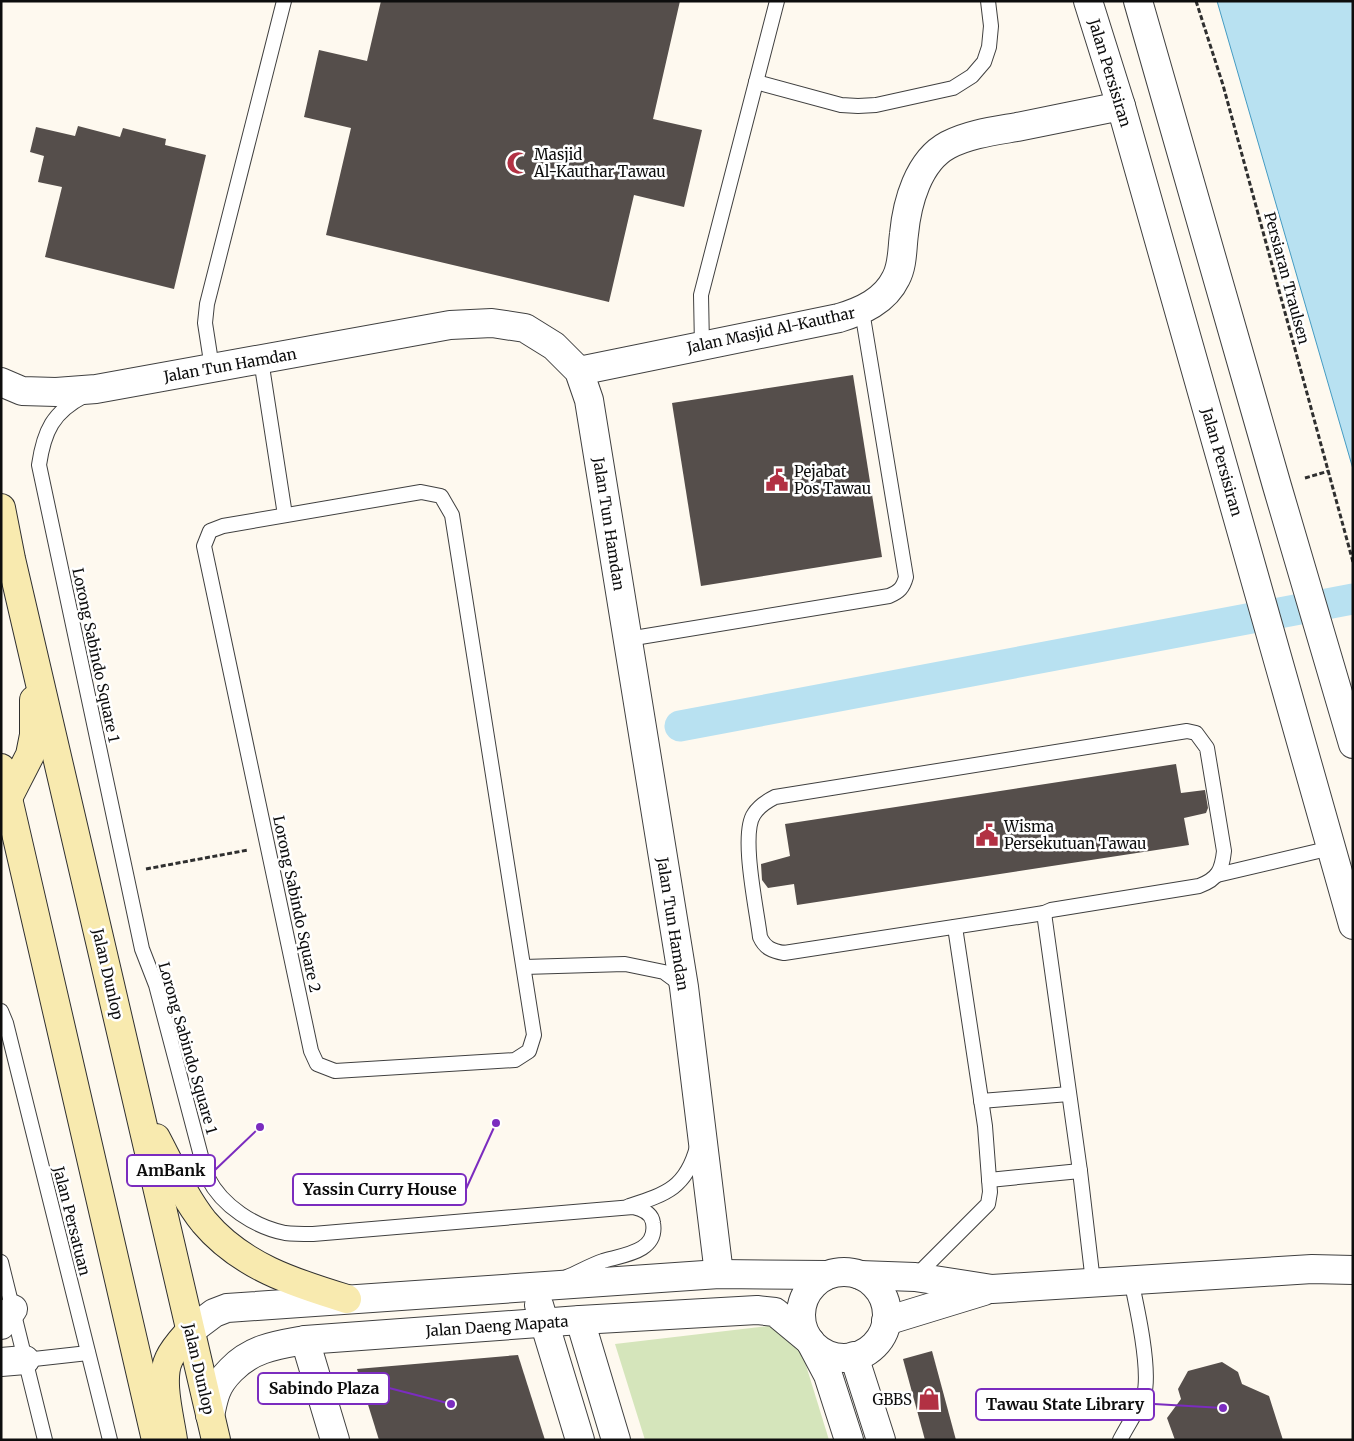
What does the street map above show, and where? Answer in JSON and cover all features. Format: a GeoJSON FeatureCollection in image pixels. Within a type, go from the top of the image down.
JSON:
{"type":"FeatureCollection","features":[{"type":"Feature","properties":{"kind":"main road","name":"Jalan Dunlop"},"geometry":{"type":"LineString","coordinates":[[1,508],[213,1427]]}},
{"type":"Feature","properties":{"kind":"main road"},"geometry":{"type":"LineString","coordinates":[[5,799],[30,755],[34,735],[35,712],[32,648]]}},
{"type":"Feature","properties":{"kind":"main road"},"geometry":{"type":"LineString","coordinates":[[1,768],[5,799],[156,1440]]}},
{"type":"Feature","properties":{"kind":"main road"},"geometry":{"type":"LineString","coordinates":[[138,1104],[184,1193],[203,1221],[221,1240],[269,1272],[295,1283],[347,1299]]}},
{"type":"Feature","properties":{"kind":"main road"},"geometry":{"type":"LineString","coordinates":[[173,1440],[165,1373],[168,1360],[176,1346],[190,1331]]}},
{"type":"Feature","properties":{"kind":"street","name":"Jalan Persisiran"},"geometry":{"type":"LineString","coordinates":[[1088,1],[1121,106],[1353,925]]}},
{"type":"Feature","properties":{"kind":"street"},"geometry":{"type":"LineString","coordinates":[[1138,1],[1353,744]]}},
{"type":"Feature","properties":{"kind":"street","name":"Jalan Masjid Al-Kauthar"},"geometry":{"type":"LineString","coordinates":[[579,371],[839,318],[862,311],[882,296],[896,278],[902,258],[904,231],[909,205],[916,181],[928,162],[946,146],[974,135],[1121,106]]}},
{"type":"Feature","properties":{"kind":"street","name":"Jalan Tun Hamdan"},"geometry":{"type":"LineString","coordinates":[[1,382],[22,391],[56,392],[96,389],[450,325],[492,323],[525,328],[554,346],[579,371],[589,400],[684,986],[719,1274]]}},
{"type":"Feature","properties":{"kind":"street"},"geometry":{"type":"LineString","coordinates":[[1312,1268],[1353,1252]]}},
{"type":"Feature","properties":{"kind":"street"},"geometry":{"type":"LineString","coordinates":[[190,1331],[214,1313],[227,1308],[719,1274],[827,1275],[839,1272],[860,1275],[915,1277],[992,1289],[1312,1268],[1353,1270]]}},
{"type":"Feature","properties":{"kind":"street"},"geometry":{"type":"LineString","coordinates":[[827,1275],[816,1282],[807,1292],[802,1304],[801,1317],[804,1330],[828,1375],[849,1440]]}},
{"type":"Feature","properties":{"kind":"street"},"geometry":{"type":"LineString","coordinates":[[810,1342],[830,1356],[842,1357],[866,1352],[875,1344],[882,1333],[886,1321],[886,1309],[877,1288],[860,1275]]}},
{"type":"Feature","properties":{"kind":"street"},"geometry":{"type":"LineString","coordinates":[[542,1286],[544,1322],[580,1440]]}},
{"type":"Feature","properties":{"kind":"street"},"geometry":{"type":"LineString","coordinates":[[886,1321],[992,1289]]}},
{"type":"Feature","properties":{"kind":"street","name":"Jalan Daeng Mapata"},"geometry":{"type":"LineString","coordinates":[[213,1427],[216,1390],[225,1376],[238,1363],[252,1353],[267,1347],[305,1340],[544,1322],[757,1310],[775,1312],[810,1342]]}},
{"type":"Feature","properties":{"kind":"street"},"geometry":{"type":"LineString","coordinates":[[580,1320],[616,1440]]}},
{"type":"Feature","properties":{"kind":"street"},"geometry":{"type":"LineString","coordinates":[[305,1340],[335,1440]]}},
{"type":"Feature","properties":{"kind":"street"},"geometry":{"type":"LineString","coordinates":[[854,1356],[881,1440]]}},
{"type":"Feature","properties":{"kind":"lane"},"geometry":{"type":"LineString","coordinates":[[212,368],[205,323],[207,304],[284,1]]}},
{"type":"Feature","properties":{"kind":"lane"},"geometry":{"type":"LineString","coordinates":[[702,346],[701,295],[777,1]]}},
{"type":"Feature","properties":{"kind":"lane"},"geometry":{"type":"LineString","coordinates":[[756,82],[841,105],[858,106],[876,105],[953,88],[972,76],[984,62],[989,47],[991,26],[988,1]]}},
{"type":"Feature","properties":{"kind":"lane"},"geometry":{"type":"LineString","coordinates":[[628,639],[889,596],[898,592],[904,586],[906,578],[862,311]]}},
{"type":"Feature","properties":{"kind":"lane"},"geometry":{"type":"LineString","coordinates":[[260,360],[285,515]]}},
{"type":"Feature","properties":{"kind":"lane","name":"Lorong Sabindo Square 1"},"geometry":{"type":"LineString","coordinates":[[96,389],[70,403],[52,421],[42,443],[40,465],[142,949],[156,985],[201,1156],[209,1178],[223,1199],[240,1214],[262,1226],[286,1233],[312,1234],[625,1207],[641,1208],[653,1219],[652,1238],[647,1245],[638,1251],[596,1264],[542,1286]]}},
{"type":"Feature","properties":{"kind":"lane","name":"Lorong Sabindo Square 2"},"geometry":{"type":"LineString","coordinates":[[420,492],[441,496],[452,515],[524,967],[534,1035],[529,1051],[515,1060],[335,1071],[317,1064],[311,1051],[268,846],[204,546],[210,531],[223,526],[420,492]]}},
{"type":"Feature","properties":{"kind":"lane"},"geometry":{"type":"LineString","coordinates":[[1218,875],[1223,863],[1224,851],[1207,748],[1196,733],[1187,731],[775,797],[763,804],[753,815],[749,828],[748,844],[760,937],[764,945],[769,949],[784,953],[1044,913],[1052,910],[1199,886],[1218,875],[1331,848]]}},
{"type":"Feature","properties":{"kind":"lane"},"geometry":{"type":"LineString","coordinates":[[1044,913],[1070,1094],[1093,1282]]}},
{"type":"Feature","properties":{"kind":"lane"},"geometry":{"type":"LineString","coordinates":[[915,1277],[988,1204],[990,1192],[981,1101],[955,927]]}},
{"type":"Feature","properties":{"kind":"lane"},"geometry":{"type":"LineString","coordinates":[[524,967],[625,964],[664,972],[684,986]]}},
{"type":"Feature","properties":{"kind":"lane","name":"Jalan Persatuan"},"geometry":{"type":"LineString","coordinates":[[1,1011],[6,1023],[110,1440]]}},
{"type":"Feature","properties":{"kind":"lane"},"geometry":{"type":"LineString","coordinates":[[981,1101],[1070,1094]]}},
{"type":"Feature","properties":{"kind":"lane"},"geometry":{"type":"LineString","coordinates":[[625,1207],[659,1196],[675,1187],[685,1177],[693,1163],[702,1132]]}},
{"type":"Feature","properties":{"kind":"lane"},"geometry":{"type":"LineString","coordinates":[[990,1180],[1080,1170]]}},
{"type":"Feature","properties":{"kind":"lane"},"geometry":{"type":"LineString","coordinates":[[1,1262],[13,1361],[45,1440]]}},
{"type":"Feature","properties":{"kind":"lane"},"geometry":{"type":"LineString","coordinates":[[1120,1440],[1143,1396],[1146,1378],[1137,1304],[1131,1280]]}},
{"type":"Feature","properties":{"kind":"lane"},"geometry":{"type":"LineString","coordinates":[[13,1361],[88,1353]]}},
{"type":"Feature","properties":{"kind":"path","name":"Persiaran Traulsen"},"geometry":{"type":"LineString","coordinates":[[1196,1],[1225,94],[1353,562]]}},
{"type":"Feature","properties":{"kind":"path"},"geometry":{"type":"LineString","coordinates":[[126,873],[268,846]]}},
{"type":"Feature","properties":{"kind":"green space"},"geometry":{"type":"Polygon","coordinates":[[[793,1323],[829,1440],[645,1440],[615,1344],[793,1323]]]}},
{"type":"Feature","properties":{"kind":"water"},"geometry":{"type":"Polygon","coordinates":[[[1217,1],[1353,1],[1353,469],[1217,1]]]}},
{"type":"Feature","properties":{"kind":"building","name":"Masjid Al-Kauthar Tawau"},"geometry":{"type":"Polygon","coordinates":[[[381,1],[680,1],[653,119],[702,130],[684,207],[634,195],[609,302],[326,235],[351,128],[304,117],[319,50],[367,61],[381,1]]]}},
{"type":"Feature","properties":{"kind":"building"},"geometry":{"type":"Polygon","coordinates":[[[78,126],[120,137],[123,128],[166,139],[165,145],[206,155],[174,289],[45,257],[62,187],[38,182],[44,156],[30,152],[36,127],[75,136],[78,126]]]}},
{"type":"Feature","properties":{"kind":"building","name":"Pejabat Pos Tawau"},"geometry":{"type":"Polygon","coordinates":[[[853,375],[882,557],[701,586],[672,403],[853,375]]]}},
{"type":"Feature","properties":{"kind":"building","name":"Wisma Persekutuan Tawau"},"geometry":{"type":"Polygon","coordinates":[[[1176,764],[1181,793],[1205,790],[1208,808],[1206,813],[1184,818],[1189,845],[797,905],[794,884],[768,888],[762,880],[761,864],[790,856],[785,824],[1176,764]]]}},
{"type":"Feature","properties":{"kind":"building","name":"GBBS"},"geometry":{"type":"Polygon","coordinates":[[[932,1351],[956,1440],[925,1440],[903,1359],[932,1351]]]}},
{"type":"Feature","properties":{"kind":"building"},"geometry":{"type":"Polygon","coordinates":[[[518,1355],[545,1440],[379,1440],[357,1369],[518,1355]]]}},
{"type":"Feature","properties":{"kind":"building"},"geometry":{"type":"Polygon","coordinates":[[[1222,1362],[1238,1372],[1242,1384],[1269,1396],[1283,1440],[1175,1440],[1167,1418],[1181,1399],[1178,1389],[1188,1371],[1222,1362]]]}},
{"type":"Feature","properties":{"kind":"waterway"},"geometry":{"type":"LineString","coordinates":[[680,726],[1353,599]]}},
{"type":"Feature","properties":{"kind":"place","name":"Masjid Al-Kauthar Tawau"},"geometry":{"type":"Point","coordinates":[518,163]}},
{"type":"Feature","properties":{"kind":"place","name":"Pejabat Pos Tawau"},"geometry":{"type":"Point","coordinates":[777,480]}},
{"type":"Feature","properties":{"kind":"place","name":"Wisma Persekutuan Tawau"},"geometry":{"type":"Point","coordinates":[987,835]}},
{"type":"Feature","properties":{"kind":"place","name":"Yassin Curry House"},"geometry":{"type":"Point","coordinates":[496,1123]}},
{"type":"Feature","properties":{"kind":"place","name":"AmBank"},"geometry":{"type":"Point","coordinates":[260,1127]}},
{"type":"Feature","properties":{"kind":"place","name":"GBBS"},"geometry":{"type":"Point","coordinates":[929,1399]}},
{"type":"Feature","properties":{"kind":"place","name":"Sabindo Plaza"},"geometry":{"type":"Point","coordinates":[451,1404]}},
{"type":"Feature","properties":{"kind":"place","name":"Tawau State Library"},"geometry":{"type":"Point","coordinates":[1223,1408]}}]}
